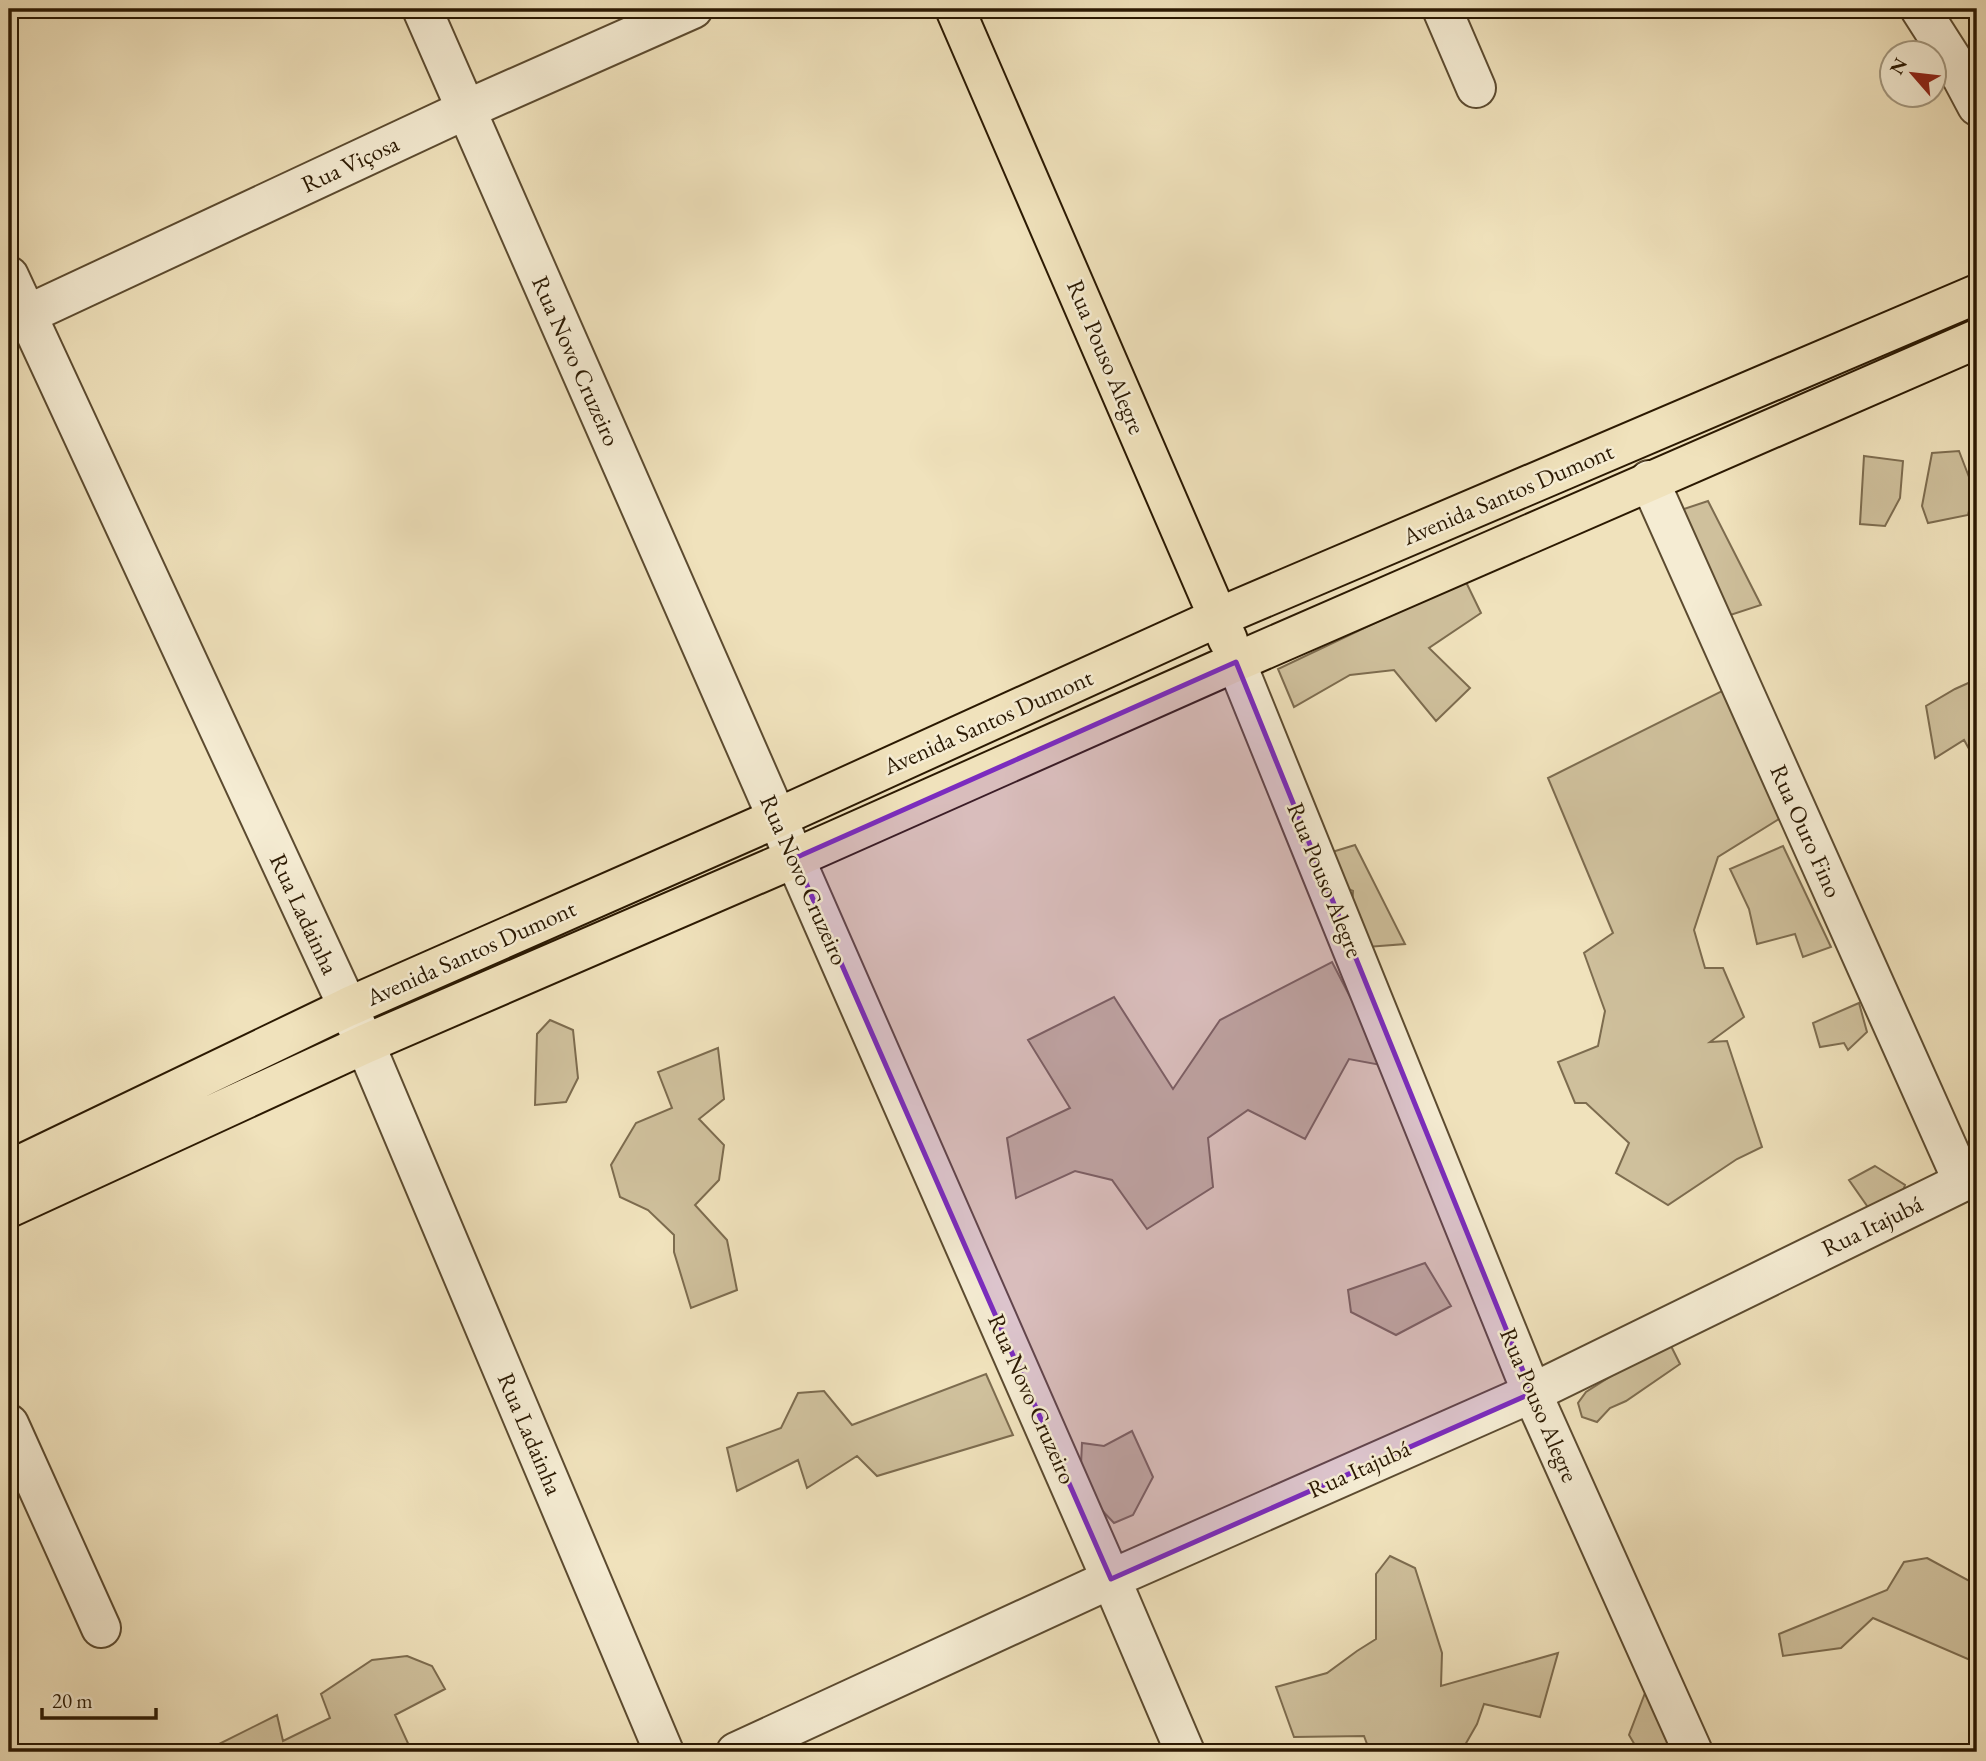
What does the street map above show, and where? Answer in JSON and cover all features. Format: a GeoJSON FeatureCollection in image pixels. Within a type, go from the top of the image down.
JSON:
{"type":"FeatureCollection","features":[{"type":"Feature","properties":{"kind":"main road","name":"Rua Pouso Alegre"},"geometry":{"type":"LineString","coordinates":[[955,9],[1219,617],[1236,662]]}},
{"type":"Feature","properties":{"kind":"main road","name":"Avenida Santos Dumont"},"geometry":{"type":"LineString","coordinates":[[9,1170],[348,1007],[777,818],[1219,617],[1977,294]]}},
{"type":"Feature","properties":{"kind":"main road","name":"Avenida Santos Dumont"},"geometry":{"type":"LineString","coordinates":[[9,1208],[365,1044],[795,858],[1649,480],[1977,339]]}},
{"type":"Feature","properties":{"kind":"street","name":"Rua Novo Cruzeiro"},"geometry":{"type":"LineString","coordinates":[[422,9],[1185,1752]]}},
{"type":"Feature","properties":{"kind":"street","name":"Rua Viçosa"},"geometry":{"type":"LineString","coordinates":[[17,320],[465,110],[693,9]]}},
{"type":"Feature","properties":{"kind":"street"},"geometry":{"type":"LineString","coordinates":[[1443,9],[1476,88]]}},
{"type":"Feature","properties":{"kind":"street"},"geometry":{"type":"LineString","coordinates":[[1920,9],[1977,106]]}},
{"type":"Feature","properties":{"kind":"street","name":"Rua Ladainha"},"geometry":{"type":"LineString","coordinates":[[9,276],[17,320],[365,1044],[664,1752]]}},
{"type":"Feature","properties":{"kind":"street","name":"Rua Ouro Fino"},"geometry":{"type":"LineString","coordinates":[[1649,480],[1970,1179]]}},
{"type":"Feature","properties":{"kind":"street","name":"Rua Pouso Alegre"},"geometry":{"type":"LineString","coordinates":[[1236,662],[1532,1393],[1693,1752]]}},
{"type":"Feature","properties":{"kind":"street","name":"Rua Itajubá"},"geometry":{"type":"LineString","coordinates":[[736,1752],[1111,1579],[1532,1393],[1970,1179]]}},
{"type":"Feature","properties":{"kind":"street"},"geometry":{"type":"LineString","coordinates":[[9,1424],[101,1628]]}},
{"type":"Feature","properties":{"kind":"highlighted area"},"geometry":{"type":"Polygon","coordinates":[[[1236,662],[1532,1393],[1111,1579],[795,858],[1236,662]]]}},
{"type":"Feature","properties":{"kind":"shaded area"},"geometry":{"type":"Polygon","coordinates":[[[1959,451],[1974,490],[1968,515],[1928,523],[1922,506],[1932,453],[1959,451]]]}},
{"type":"Feature","properties":{"kind":"shaded area"},"geometry":{"type":"Polygon","coordinates":[[[1864,456],[1903,461],[1900,498],[1885,526],[1860,524],[1864,456]]]}},
{"type":"Feature","properties":{"kind":"shaded area"},"geometry":{"type":"Polygon","coordinates":[[[1708,501],[1761,605],[1712,621],[1678,511],[1708,501]]]}},
{"type":"Feature","properties":{"kind":"shaded area"},"geometry":{"type":"Polygon","coordinates":[[[1465,580],[1481,613],[1429,648],[1470,688],[1436,721],[1394,670],[1350,675],[1294,707],[1278,669],[1465,580]]]}},
{"type":"Feature","properties":{"kind":"shaded area"},"geometry":{"type":"Polygon","coordinates":[[[1977,679],[1977,763],[1964,740],[1935,758],[1926,706],[1977,679]]]}},
{"type":"Feature","properties":{"kind":"shaded area"},"geometry":{"type":"Polygon","coordinates":[[[1730,687],[1787,814],[1718,857],[1694,930],[1705,968],[1723,968],[1744,1017],[1710,1042],[1727,1041],[1762,1147],[1737,1159],[1668,1205],[1616,1173],[1629,1143],[1586,1103],[1575,1103],[1558,1062],[1598,1046],[1605,1011],[1584,953],[1613,933],[1548,778],[1730,687]]]}},
{"type":"Feature","properties":{"kind":"shaded area"},"geometry":{"type":"Polygon","coordinates":[[[1355,845],[1405,944],[1367,947],[1352,911],[1353,891],[1336,884],[1332,852],[1355,845]]]}},
{"type":"Feature","properties":{"kind":"shaded area"},"geometry":{"type":"Polygon","coordinates":[[[1783,846],[1831,947],[1803,957],[1795,934],[1757,944],[1749,909],[1730,869],[1783,846]]]}},
{"type":"Feature","properties":{"kind":"shaded area"},"geometry":{"type":"Polygon","coordinates":[[[544,933],[547,946],[397,1012],[395,999],[544,933]]]}},
{"type":"Feature","properties":{"kind":"shaded area"},"geometry":{"type":"Polygon","coordinates":[[[1332,962],[1386,1066],[1349,1059],[1305,1139],[1248,1110],[1208,1138],[1213,1187],[1147,1229],[1112,1180],[1075,1171],[1016,1198],[1007,1138],[1070,1108],[1028,1040],[1114,997],[1173,1089],[1220,1020],[1332,962]]]}},
{"type":"Feature","properties":{"kind":"shaded area"},"geometry":{"type":"Polygon","coordinates":[[[1859,1003],[1867,1032],[1848,1050],[1844,1043],[1820,1047],[1813,1023],[1859,1003]]]}},
{"type":"Feature","properties":{"kind":"shaded area"},"geometry":{"type":"Polygon","coordinates":[[[550,1020],[573,1030],[578,1078],[566,1102],[535,1105],[537,1034],[550,1020]]]}},
{"type":"Feature","properties":{"kind":"shaded area"},"geometry":{"type":"Polygon","coordinates":[[[718,1048],[724,1099],[699,1119],[724,1145],[719,1180],[695,1205],[727,1240],[737,1290],[691,1308],[674,1252],[674,1235],[648,1210],[620,1197],[611,1165],[636,1123],[672,1108],[658,1072],[718,1048]]]}},
{"type":"Feature","properties":{"kind":"shaded area"},"geometry":{"type":"Polygon","coordinates":[[[1875,1166],[1905,1185],[1900,1200],[1872,1213],[1849,1180],[1875,1166]]]}},
{"type":"Feature","properties":{"kind":"shaded area"},"geometry":{"type":"Polygon","coordinates":[[[1425,1263],[1451,1306],[1396,1335],[1351,1312],[1348,1290],[1425,1263]]]}},
{"type":"Feature","properties":{"kind":"shaded area"},"geometry":{"type":"Polygon","coordinates":[[[1668,1340],[1680,1364],[1626,1401],[1610,1408],[1597,1422],[1582,1417],[1578,1403],[1586,1392],[1668,1340]]]}},
{"type":"Feature","properties":{"kind":"shaded area"},"geometry":{"type":"Polygon","coordinates":[[[986,1374],[1013,1435],[877,1476],[857,1456],[807,1488],[798,1460],[737,1491],[727,1448],[781,1428],[798,1393],[824,1391],[852,1425],[986,1374]]]}},
{"type":"Feature","properties":{"kind":"shaded area"},"geometry":{"type":"Polygon","coordinates":[[[1132,1431],[1153,1477],[1133,1515],[1114,1523],[1080,1487],[1082,1443],[1104,1446],[1132,1431]]]}},
{"type":"Feature","properties":{"kind":"shaded area"},"geometry":{"type":"Polygon","coordinates":[[[1390,1556],[1415,1568],[1442,1653],[1441,1686],[1558,1653],[1540,1717],[1484,1704],[1477,1724],[1461,1752],[1370,1752],[1364,1736],[1294,1737],[1276,1687],[1327,1673],[1376,1639],[1376,1574],[1390,1556]]]}},
{"type":"Feature","properties":{"kind":"shaded area"},"geometry":{"type":"Polygon","coordinates":[[[1927,1558],[1977,1585],[1977,1663],[1873,1618],[1841,1648],[1783,1656],[1779,1634],[1887,1590],[1904,1562],[1927,1558]]]}},
{"type":"Feature","properties":{"kind":"shaded area"},"geometry":{"type":"Polygon","coordinates":[[[407,1656],[432,1666],[445,1689],[395,1715],[412,1752],[203,1752],[277,1715],[283,1741],[330,1718],[321,1694],[372,1660],[407,1656]]]}},
{"type":"Feature","properties":{"kind":"shaded area"},"geometry":{"type":"Polygon","coordinates":[[[1654,1684],[1685,1752],[1639,1752],[1629,1735],[1645,1693],[1654,1684]]]}}]}
